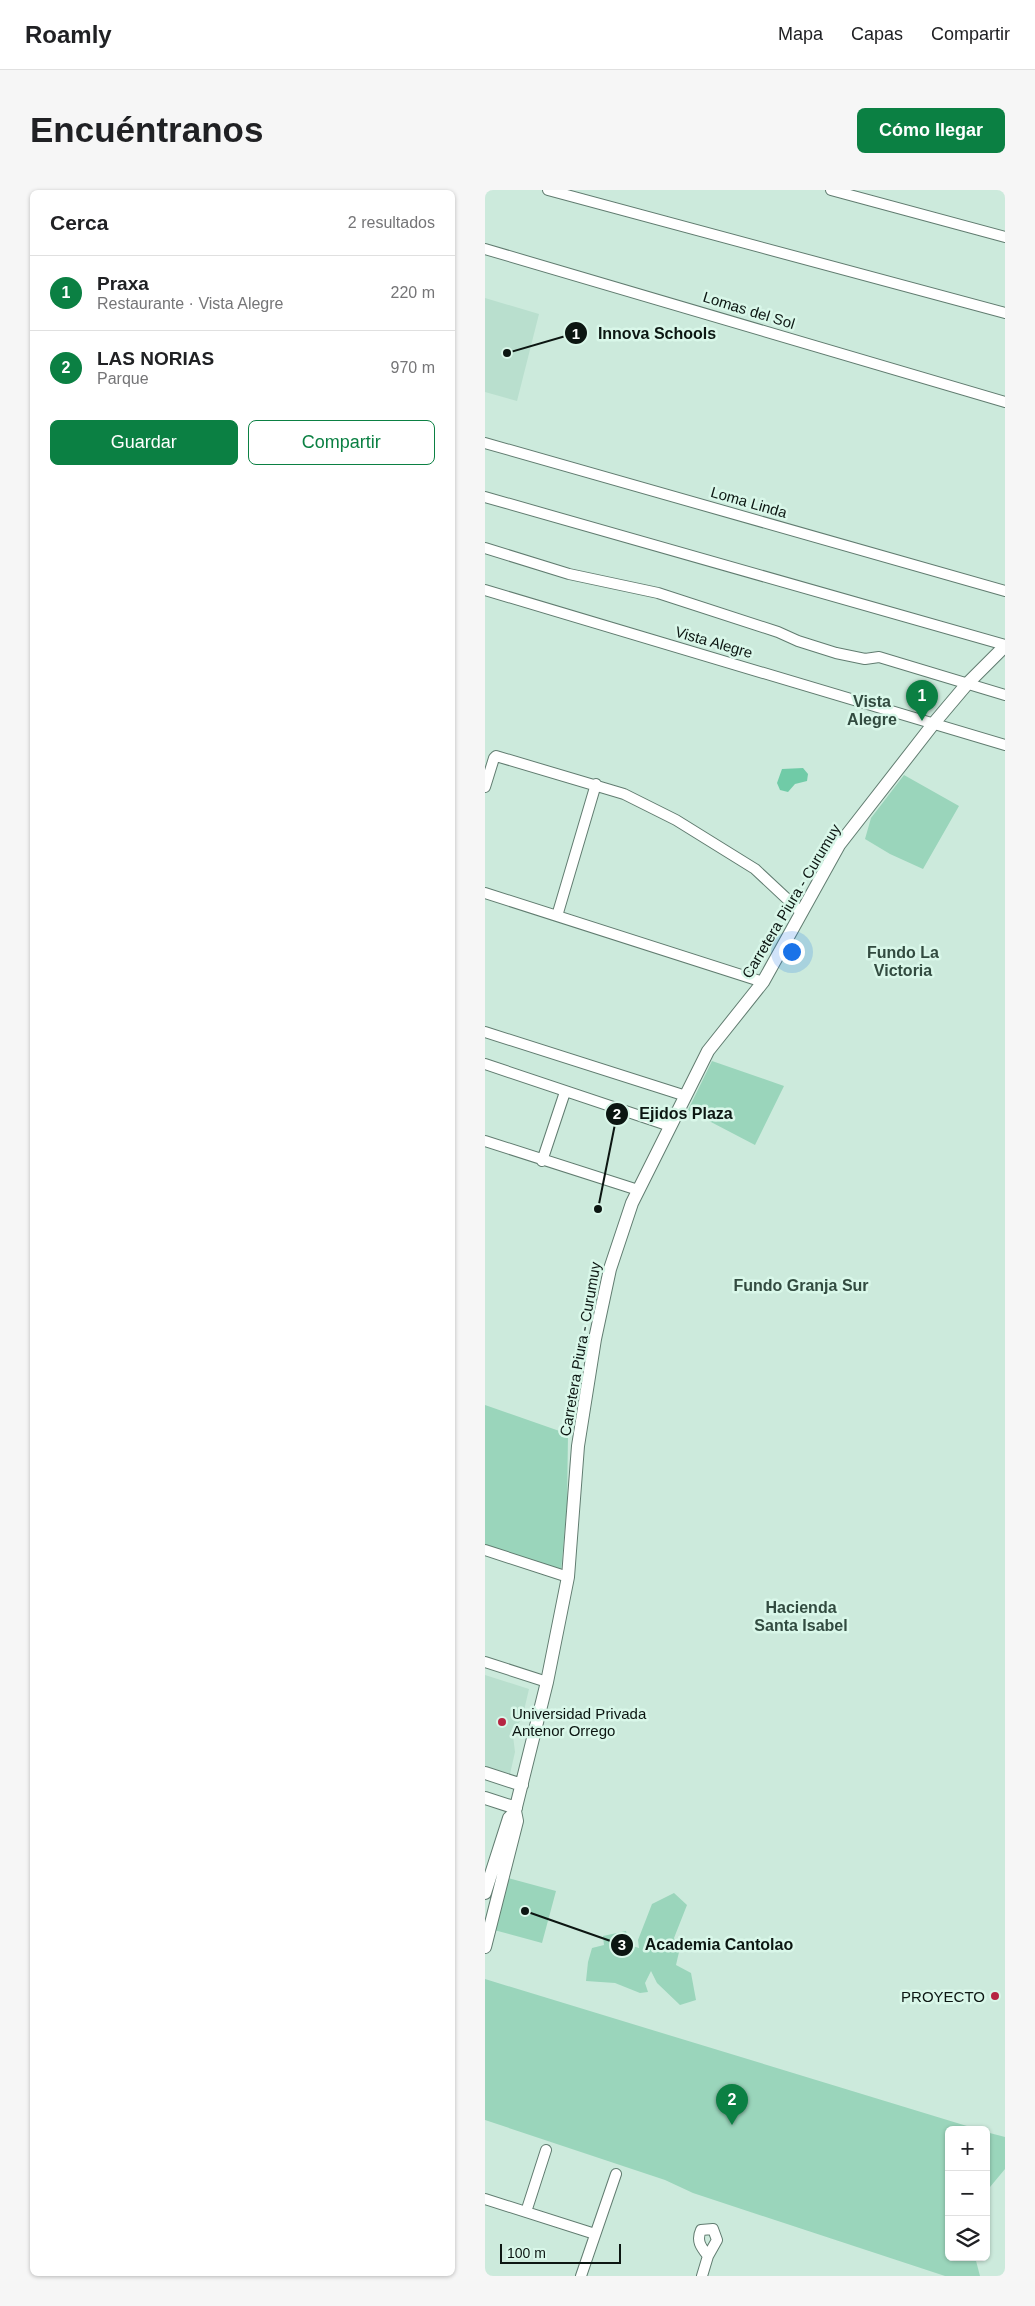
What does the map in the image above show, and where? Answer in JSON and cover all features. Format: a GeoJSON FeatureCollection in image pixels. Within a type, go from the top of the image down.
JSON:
{"type":"FeatureCollection","features":[{"type":"Feature","properties":{"kind":"main road","name":"Carretera Piura - Curumuy"},"geometry":{"type":"LineString","coordinates":[[494,1870],[514,1815],[547,1682],[568,1577],[578,1446],[595,1339],[612,1261],[638,1190],[708,1051],[763,982],[839,845],[967,684],[1005,645]]}},
{"type":"Feature","properties":{"kind":"main road"},"geometry":{"type":"LineString","coordinates":[[485,1773],[522,1785]]}},
{"type":"Feature","properties":{"kind":"main road"},"geometry":{"type":"LineString","coordinates":[[485,1798],[514,1815]]}},
{"type":"Feature","properties":{"kind":"main road"},"geometry":{"type":"LineString","coordinates":[[485,1893],[494,1870]]}},
{"type":"Feature","properties":{"kind":"main road"},"geometry":{"type":"LineString","coordinates":[[485,1947],[494,1870]]}},
{"type":"Feature","properties":{"kind":"street"},"geometry":{"type":"LineString","coordinates":[[548,190],[1005,313]]}},
{"type":"Feature","properties":{"kind":"street"},"geometry":{"type":"LineString","coordinates":[[831,190],[1005,237]]}},
{"type":"Feature","properties":{"kind":"street","name":"Lomas del Sol"},"geometry":{"type":"LineString","coordinates":[[485,249],[1005,402]]}},
{"type":"Feature","properties":{"kind":"street","name":"Loma Linda"},"geometry":{"type":"LineString","coordinates":[[485,443],[1005,591]]}},
{"type":"Feature","properties":{"kind":"street"},"geometry":{"type":"LineString","coordinates":[[485,497],[1005,645]]}},
{"type":"Feature","properties":{"kind":"street"},"geometry":{"type":"LineString","coordinates":[[485,548],[569,574],[658,593],[836,653],[865,659],[879,657],[1005,695]]}},
{"type":"Feature","properties":{"kind":"street","name":"Vista Alegre"},"geometry":{"type":"LineString","coordinates":[[485,590],[1005,745]]}},
{"type":"Feature","properties":{"kind":"street"},"geometry":{"type":"LineString","coordinates":[[485,787],[496,756],[596,784],[624,794],[668,815],[711,839],[755,868],[801,912]]}},
{"type":"Feature","properties":{"kind":"street"},"geometry":{"type":"LineString","coordinates":[[557,916],[596,784]]}},
{"type":"Feature","properties":{"kind":"street"},"geometry":{"type":"LineString","coordinates":[[485,893],[763,982]]}},
{"type":"Feature","properties":{"kind":"street"},"geometry":{"type":"LineString","coordinates":[[485,1032],[686,1096]]}},
{"type":"Feature","properties":{"kind":"street"},"geometry":{"type":"LineString","coordinates":[[485,1064],[670,1126]]}},
{"type":"Feature","properties":{"kind":"street"},"geometry":{"type":"LineString","coordinates":[[542,1161],[565,1092]]}},
{"type":"Feature","properties":{"kind":"street"},"geometry":{"type":"LineString","coordinates":[[485,1142],[638,1190]]}},
{"type":"Feature","properties":{"kind":"street"},"geometry":{"type":"LineString","coordinates":[[485,1550],[568,1577]]}},
{"type":"Feature","properties":{"kind":"street"},"geometry":{"type":"LineString","coordinates":[[485,1662],[547,1682]]}},
{"type":"Feature","properties":{"kind":"street"},"geometry":{"type":"LineString","coordinates":[[526,2212],[546,2150]]}},
{"type":"Feature","properties":{"kind":"street"},"geometry":{"type":"LineString","coordinates":[[581,2276],[615,2174]]}},
{"type":"Feature","properties":{"kind":"street"},"geometry":{"type":"LineString","coordinates":[[485,2199],[595,2234]]}},
{"type":"Feature","properties":{"kind":"street"},"geometry":{"type":"LineString","coordinates":[[702,2276],[708,2256]]}},
{"type":"Feature","properties":{"kind":"shaded area"},"geometry":{"type":"Polygon","coordinates":[[[485,298],[539,314],[517,401],[485,392],[485,298]]]}},
{"type":"Feature","properties":{"kind":"shaded area"},"geometry":{"type":"Polygon","coordinates":[[[803,768],[808,774],[807,781],[795,784],[788,792],[780,790],[777,783],[782,769],[803,768]]]}},
{"type":"Feature","properties":{"kind":"shaded area"},"geometry":{"type":"Polygon","coordinates":[[[904,775],[959,806],[923,869],[890,854],[865,839],[871,818],[904,775]]]}},
{"type":"Feature","properties":{"kind":"shaded area"},"geometry":{"type":"Polygon","coordinates":[[[712,1061],[784,1086],[755,1145],[688,1110],[712,1061]]]}},
{"type":"Feature","properties":{"kind":"shaded area"},"geometry":{"type":"Polygon","coordinates":[[[485,1405],[568,1434],[567,1505],[561,1571],[485,1546],[485,1405]]]}},
{"type":"Feature","properties":{"kind":"shaded area","name":"Universidad Privada Antenor Orrego"},"geometry":{"type":"Polygon","coordinates":[[[485,1675],[529,1689],[522,1719],[514,1729],[515,1752],[510,1774],[485,1766],[485,1675]]]}},
{"type":"Feature","properties":{"kind":"shaded area"},"geometry":{"type":"Polygon","coordinates":[[[508,1878],[556,1891],[542,1943],[494,1930],[508,1878]]]}},
{"type":"Feature","properties":{"kind":"shaded area"},"geometry":{"type":"Polygon","coordinates":[[[674,1893],[687,1905],[674,1938],[679,1952],[676,1965],[691,1973],[696,2000],[680,2005],[657,1983],[651,1971],[645,1983],[648,1992],[640,1993],[615,1983],[586,1981],[592,1948],[604,1945],[603,1936],[626,1931],[629,1945],[639,1948],[638,1940],[652,1904],[674,1893]]]}},
{"type":"Feature","properties":{"kind":"shaded area"},"geometry":{"type":"Polygon","coordinates":[[[485,1979],[967,2126],[945,2126],[945,2261],[976,2261],[980,2276],[945,2276],[693,2193],[665,2180],[485,2120],[485,1979]]]}},
{"type":"Feature","properties":{"kind":"shaded area"},"geometry":{"type":"Polygon","coordinates":[[[990,2133],[1005,2137],[1005,2169],[990,2187],[990,2133]]]}},
{"type":"Feature","properties":{"kind":"place","name":"Innova Schools"},"geometry":{"type":"Point","coordinates":[507,353]}},
{"type":"Feature","properties":{"kind":"place","name":"Praxa"},"geometry":{"type":"Point","coordinates":[922,721]}},
{"type":"Feature","properties":{"kind":"place","name":"Ejidos Plaza"},"geometry":{"type":"Point","coordinates":[598,1209]}},
{"type":"Feature","properties":{"kind":"place","name":"Universidad Privada Antenor Orrego"},"geometry":{"type":"Point","coordinates":[502,1722]}},
{"type":"Feature","properties":{"kind":"place","name":"Academia Cantolao"},"geometry":{"type":"Point","coordinates":[525,1911]}},
{"type":"Feature","properties":{"kind":"place","name":"PROYECTO"},"geometry":{"type":"Point","coordinates":[995,1996]}},
{"type":"Feature","properties":{"kind":"place","name":"LAS NORIAS"},"geometry":{"type":"Point","coordinates":[732,2125]}},
{"type":"Feature","properties":{"kind":"district","name":"Vista Alegre"},"geometry":{"type":"Point","coordinates":[872,710]}},
{"type":"Feature","properties":{"kind":"district","name":"Fundo La Victoria"},"geometry":{"type":"Point","coordinates":[903,961]}},
{"type":"Feature","properties":{"kind":"district","name":"Fundo Granja Sur"},"geometry":{"type":"Point","coordinates":[801,1285]}},
{"type":"Feature","properties":{"kind":"district","name":"Hacienda Santa Isabel"},"geometry":{"type":"Point","coordinates":[801,1616]}}]}
